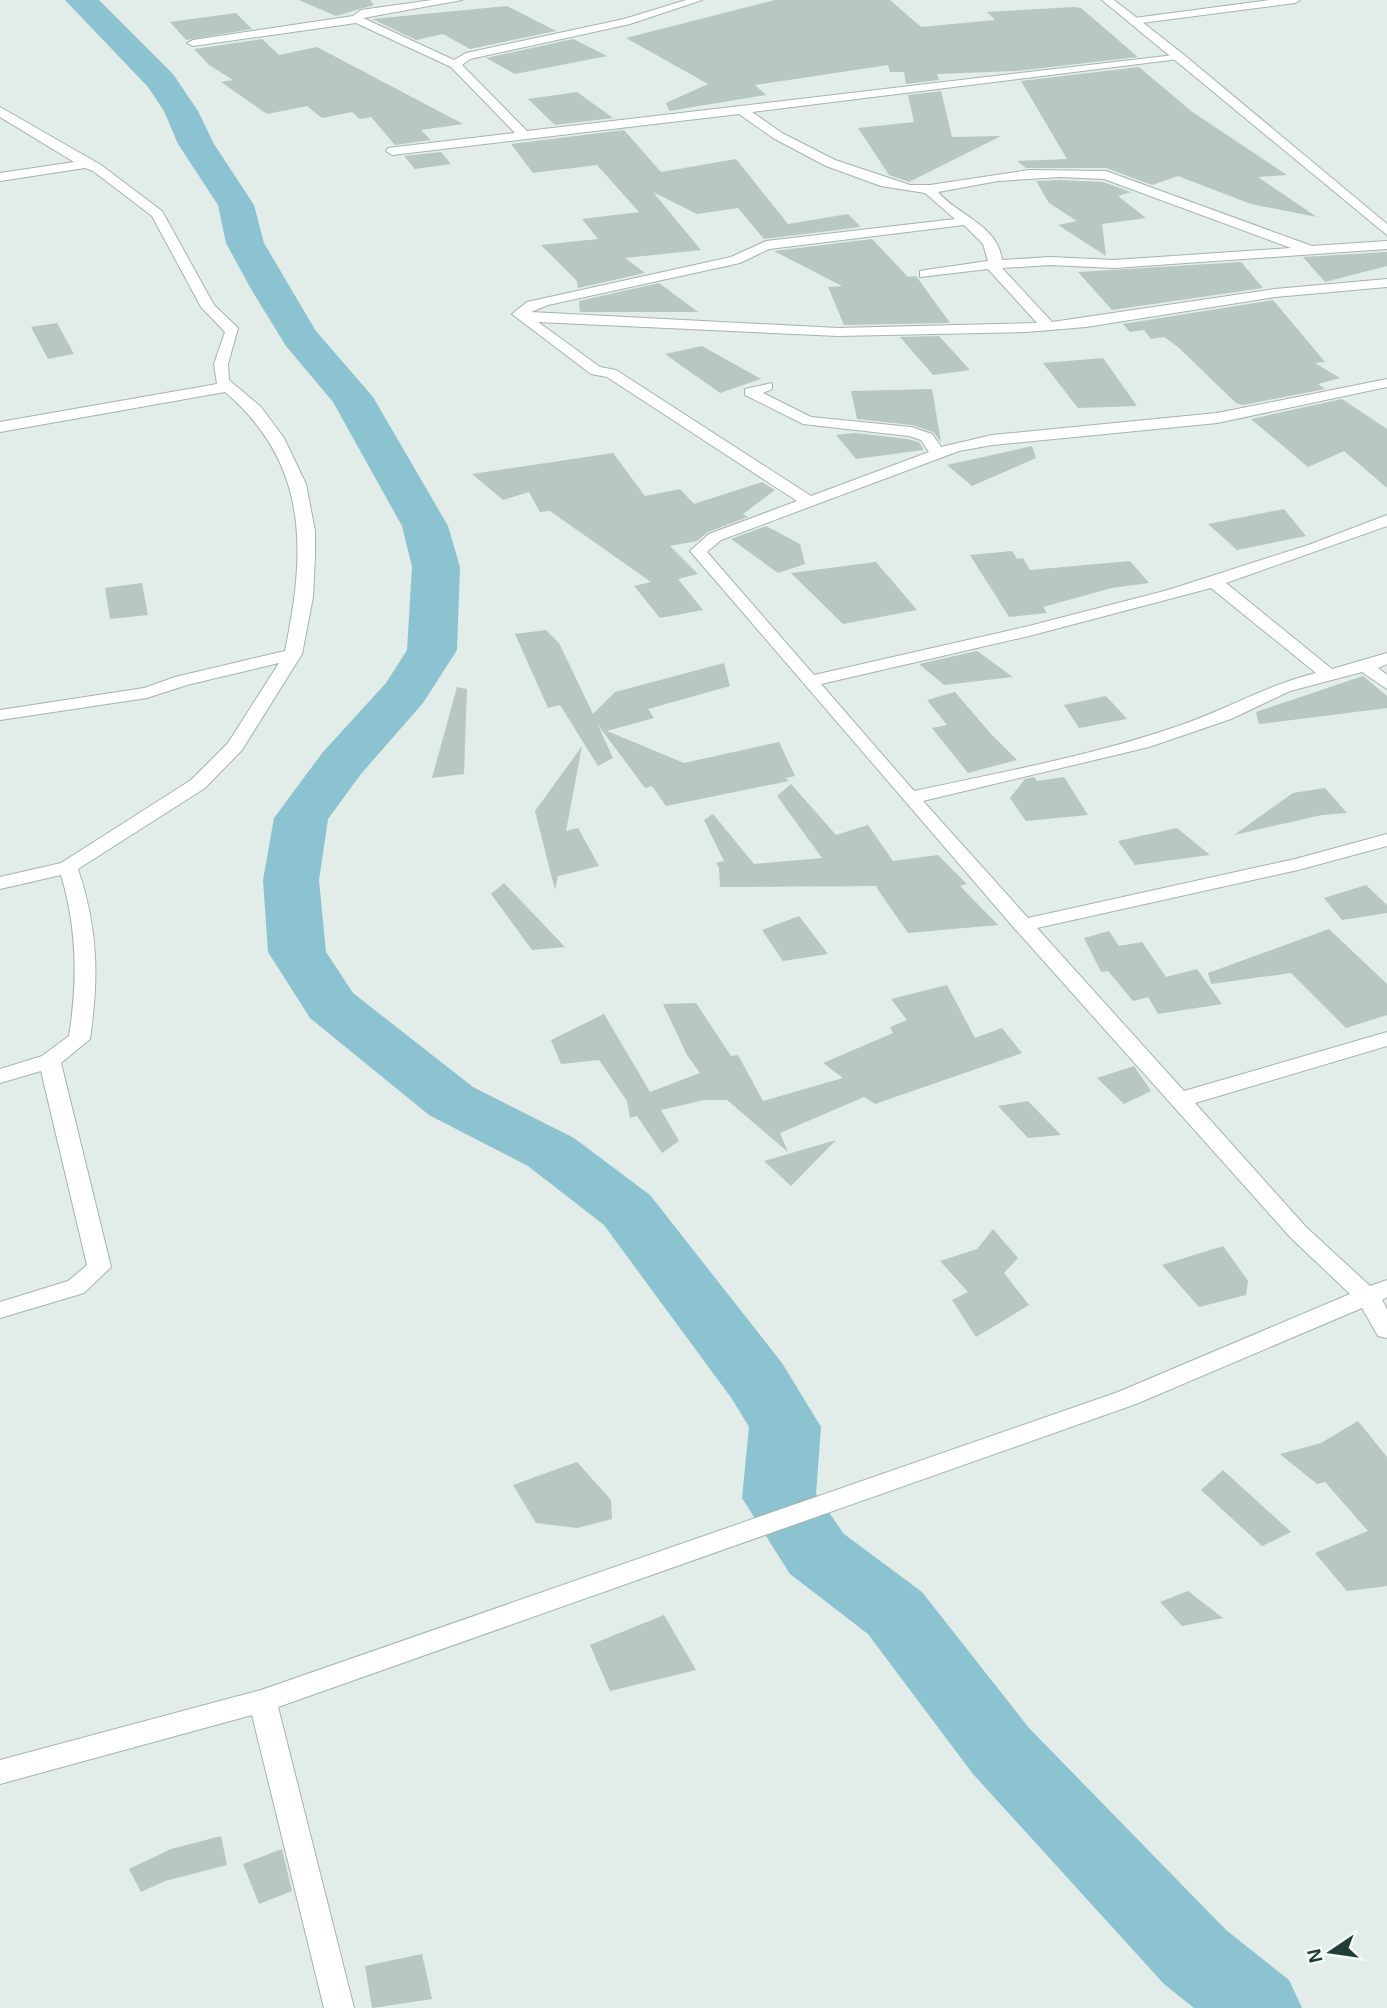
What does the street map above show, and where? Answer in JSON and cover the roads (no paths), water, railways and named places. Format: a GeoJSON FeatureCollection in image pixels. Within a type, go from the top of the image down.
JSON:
{"type":"FeatureCollection","features":[{"type":"Feature","properties":{"kind":"street"},"geometry":{"type":"LineString","coordinates":[[357,19],[362,13],[456,0]]}},
{"type":"Feature","properties":{"kind":"street"},"geometry":{"type":"LineString","coordinates":[[455,65],[466,56],[626,22],[697,0]]}},
{"type":"Feature","properties":{"kind":"street"},"geometry":{"type":"LineString","coordinates":[[1107,0],[1180,56],[1387,231]]}},
{"type":"Feature","properties":{"kind":"street"},"geometry":{"type":"LineString","coordinates":[[1134,20],[1295,0]]}},
{"type":"Feature","properties":{"kind":"street"},"geometry":{"type":"LineString","coordinates":[[193,43],[357,19],[455,65],[525,136]]}},
{"type":"Feature","properties":{"kind":"street"},"geometry":{"type":"LineString","coordinates":[[392,151],[1180,56]]}},
{"type":"Feature","properties":{"kind":"street"},"geometry":{"type":"LineString","coordinates":[[740,109],[764,128],[808,152],[883,182],[930,190],[1013,176],[1077,173],[1106,175],[1310,250]]}},
{"type":"Feature","properties":{"kind":"street"},"geometry":{"type":"LineString","coordinates":[[0,111],[21,127],[57,144],[85,164],[97,167],[135,196],[167,227],[208,307],[232,332],[221,364],[226,387],[256,410],[276,438],[298,484],[307,531],[305,597],[292,654],[235,747],[198,784],[68,867],[0,883]]}},
{"type":"Feature","properties":{"kind":"street"},"geometry":{"type":"LineString","coordinates":[[0,177],[85,164]]}},
{"type":"Feature","properties":{"kind":"street"},"geometry":{"type":"LineString","coordinates":[[930,190],[968,221],[992,248],[997,257],[995,269],[1048,326]]}},
{"type":"Feature","properties":{"kind":"street"},"geometry":{"type":"LineString","coordinates":[[519,314],[533,305],[548,301],[734,260],[766,245],[968,221]]}},
{"type":"Feature","properties":{"kind":"street"},"geometry":{"type":"LineString","coordinates":[[925,274],[996,264],[1050,261],[1114,264],[1387,245]]}},
{"type":"Feature","properties":{"kind":"street"},"geometry":{"type":"LineString","coordinates":[[519,314],[546,319],[838,332],[1048,326],[1275,293],[1387,283]]}},
{"type":"Feature","properties":{"kind":"street"},"geometry":{"type":"LineString","coordinates":[[519,314],[596,371],[611,373],[810,502]]}},
{"type":"Feature","properties":{"kind":"street"},"geometry":{"type":"LineString","coordinates":[[1387,383],[1217,418],[992,440],[938,454],[715,537],[698,551],[910,798],[1298,1232],[1377,1292],[1387,1330]]}},
{"type":"Feature","properties":{"kind":"street"},"geometry":{"type":"LineString","coordinates":[[767,386],[750,392],[808,421],[911,432],[927,437],[938,454]]}},
{"type":"Feature","properties":{"kind":"street"},"geometry":{"type":"LineString","coordinates":[[0,427],[226,387]]}},
{"type":"Feature","properties":{"kind":"street"},"geometry":{"type":"LineString","coordinates":[[809,681],[1088,618],[1262,569],[1387,520]]}},
{"type":"Feature","properties":{"kind":"street"},"geometry":{"type":"LineString","coordinates":[[1213,582],[1330,676]]}},
{"type":"Feature","properties":{"kind":"street"},"geometry":{"type":"LineString","coordinates":[[0,715],[147,693],[181,681],[292,654]]}},
{"type":"Feature","properties":{"kind":"street"},"geometry":{"type":"LineString","coordinates":[[910,798],[1088,757],[1180,731],[1220,718],[1268,693],[1366,667],[1387,658]]}},
{"type":"Feature","properties":{"kind":"street"},"geometry":{"type":"LineString","coordinates":[[1366,667],[1387,684]]}},
{"type":"Feature","properties":{"kind":"street"},"geometry":{"type":"LineString","coordinates":[[1022,925],[1298,864],[1387,840]]}},
{"type":"Feature","properties":{"kind":"street"},"geometry":{"type":"LineString","coordinates":[[0,1076],[50,1061],[79,1039],[86,993],[82,912],[68,867]]}},
{"type":"Feature","properties":{"kind":"street"},"geometry":{"type":"LineString","coordinates":[[1179,1100],[1387,1038]]}},
{"type":"Feature","properties":{"kind":"street"},"geometry":{"type":"LineString","coordinates":[[0,1310],[76,1287],[99,1267],[50,1061]]}},
{"type":"Feature","properties":{"kind":"street"},"geometry":{"type":"LineString","coordinates":[[0,1772],[263,1701],[1127,1398],[1377,1292]]}},
{"type":"Feature","properties":{"kind":"street"},"geometry":{"type":"LineString","coordinates":[[263,1701],[339,2008]]}},
{"type":"Feature","properties":{"kind":"waterway"},"geometry":{"type":"LineString","coordinates":[[81,0],[161,81],[181,111],[196,144],[236,205],[245,243],[271,289],[300,337],[352,397],[425,526],[436,567],[432,650],[405,692],[342,763],[301,818],[291,880],[297,952],[331,1005],[451,1101],[551,1152],[627,1210],[757,1381],[785,1427],[779,1498],[817,1554],[895,1613],[1001,1751],[1195,1957],[1258,2008]]}}]}
